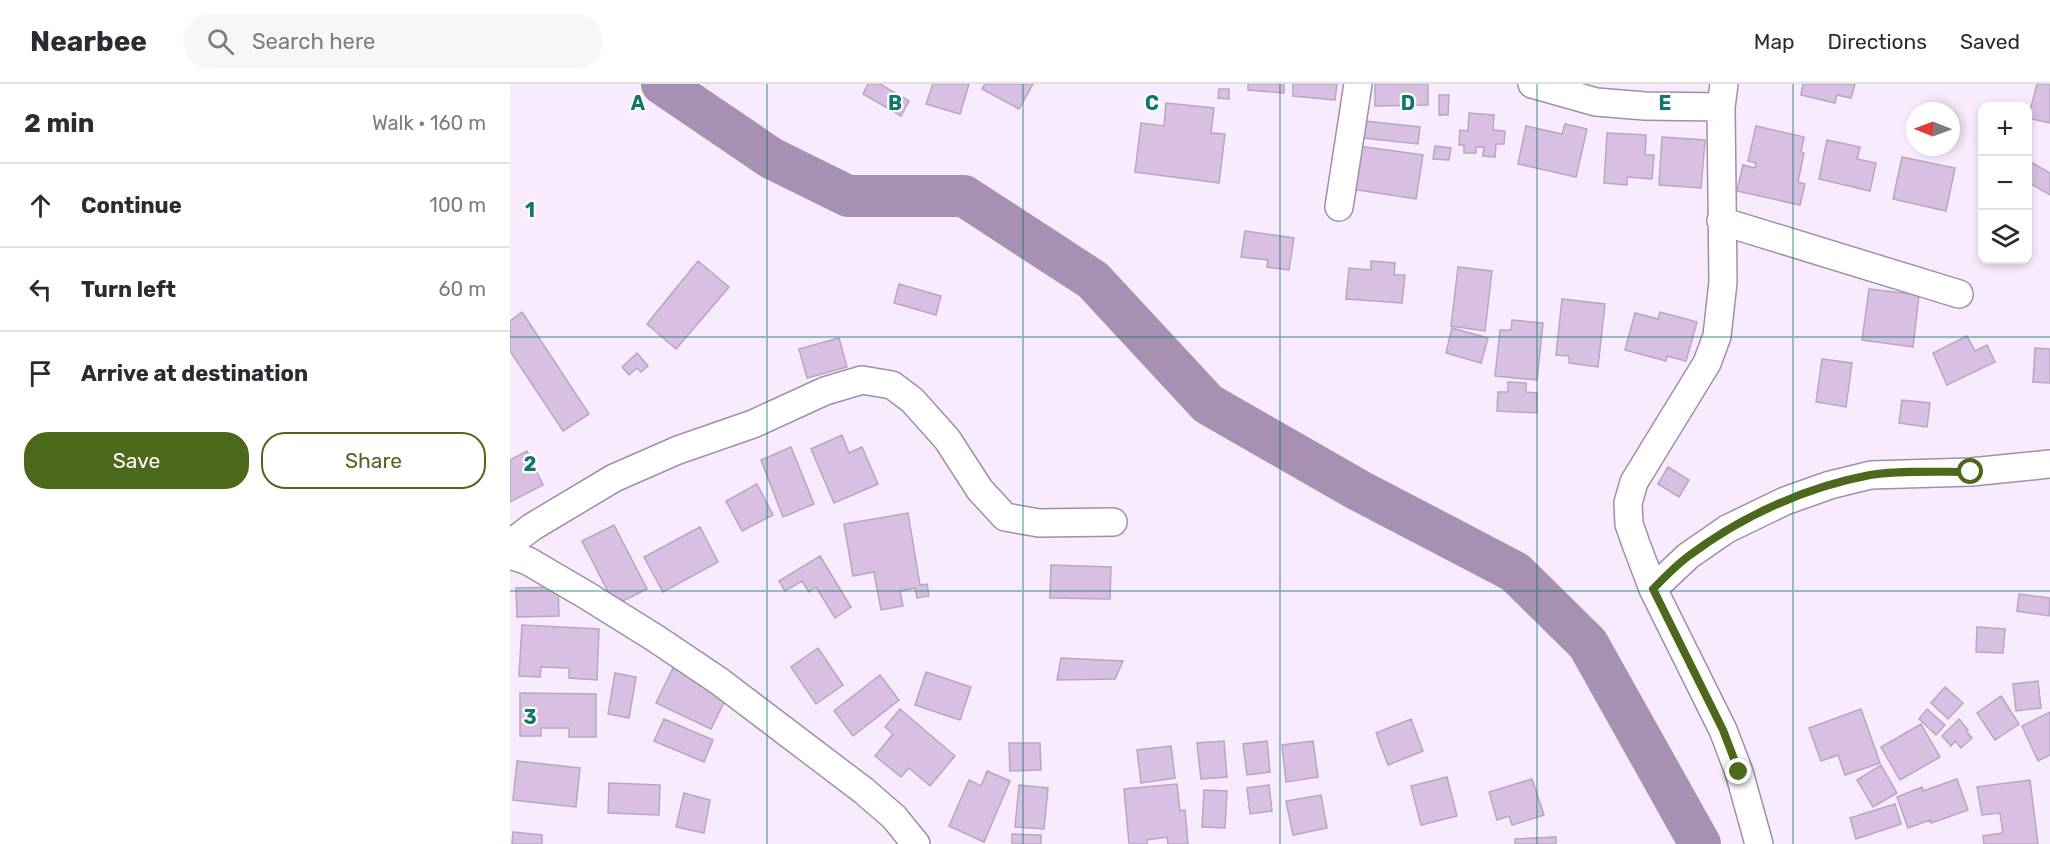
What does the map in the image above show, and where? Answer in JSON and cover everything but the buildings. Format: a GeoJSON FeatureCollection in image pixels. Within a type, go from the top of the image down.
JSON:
{"type":"FeatureCollection","features":[{"type":"Feature","properties":{"kind":"street"},"geometry":{"type":"LineString","coordinates":[[1339,207],[1358,84]]}},
{"type":"Feature","properties":{"kind":"street"},"geometry":{"type":"LineString","coordinates":[[1532,84],[1596,102],[1645,106],[1723,96],[1721,221],[1723,282],[1718,336],[1707,363],[1634,482],[1628,503],[1629,524],[1653,589],[1723,730],[1739,772],[1759,844]]}},
{"type":"Feature","properties":{"kind":"street"},"geometry":{"type":"LineString","coordinates":[[1721,221],[1959,294]]}},
{"type":"Feature","properties":{"kind":"street"},"geometry":{"type":"LineString","coordinates":[[510,544],[532,526],[614,478],[678,450],[753,424],[825,391],[862,380],[892,385],[912,400],[947,439],[980,490],[1005,517],[1038,523],[1113,522]]}},
{"type":"Feature","properties":{"kind":"street"},"geometry":{"type":"LineString","coordinates":[[1653,589],[1688,556],[1727,529],[1785,501],[1830,485],[1871,475],[1971,472],[2050,464]]}},
{"type":"Feature","properties":{"kind":"street"},"geometry":{"type":"LineString","coordinates":[[510,555],[528,561],[586,595],[719,681],[864,791],[894,817],[916,844]]}},
{"type":"Feature","properties":{"kind":"waterway"},"geometry":{"type":"LineString","coordinates":[[662,84],[771,158],[848,196],[964,196],[1093,280],[1208,404],[1358,490],[1515,572],[1588,644],[1700,844]]}},
{"type":"Feature","properties":{"kind":"route"},"geometry":{"type":"LineString","coordinates":[[1739,772],[1723,730],[1653,589],[1688,556],[1727,529],[1785,501],[1830,485],[1871,475],[1971,472]]}}]}
